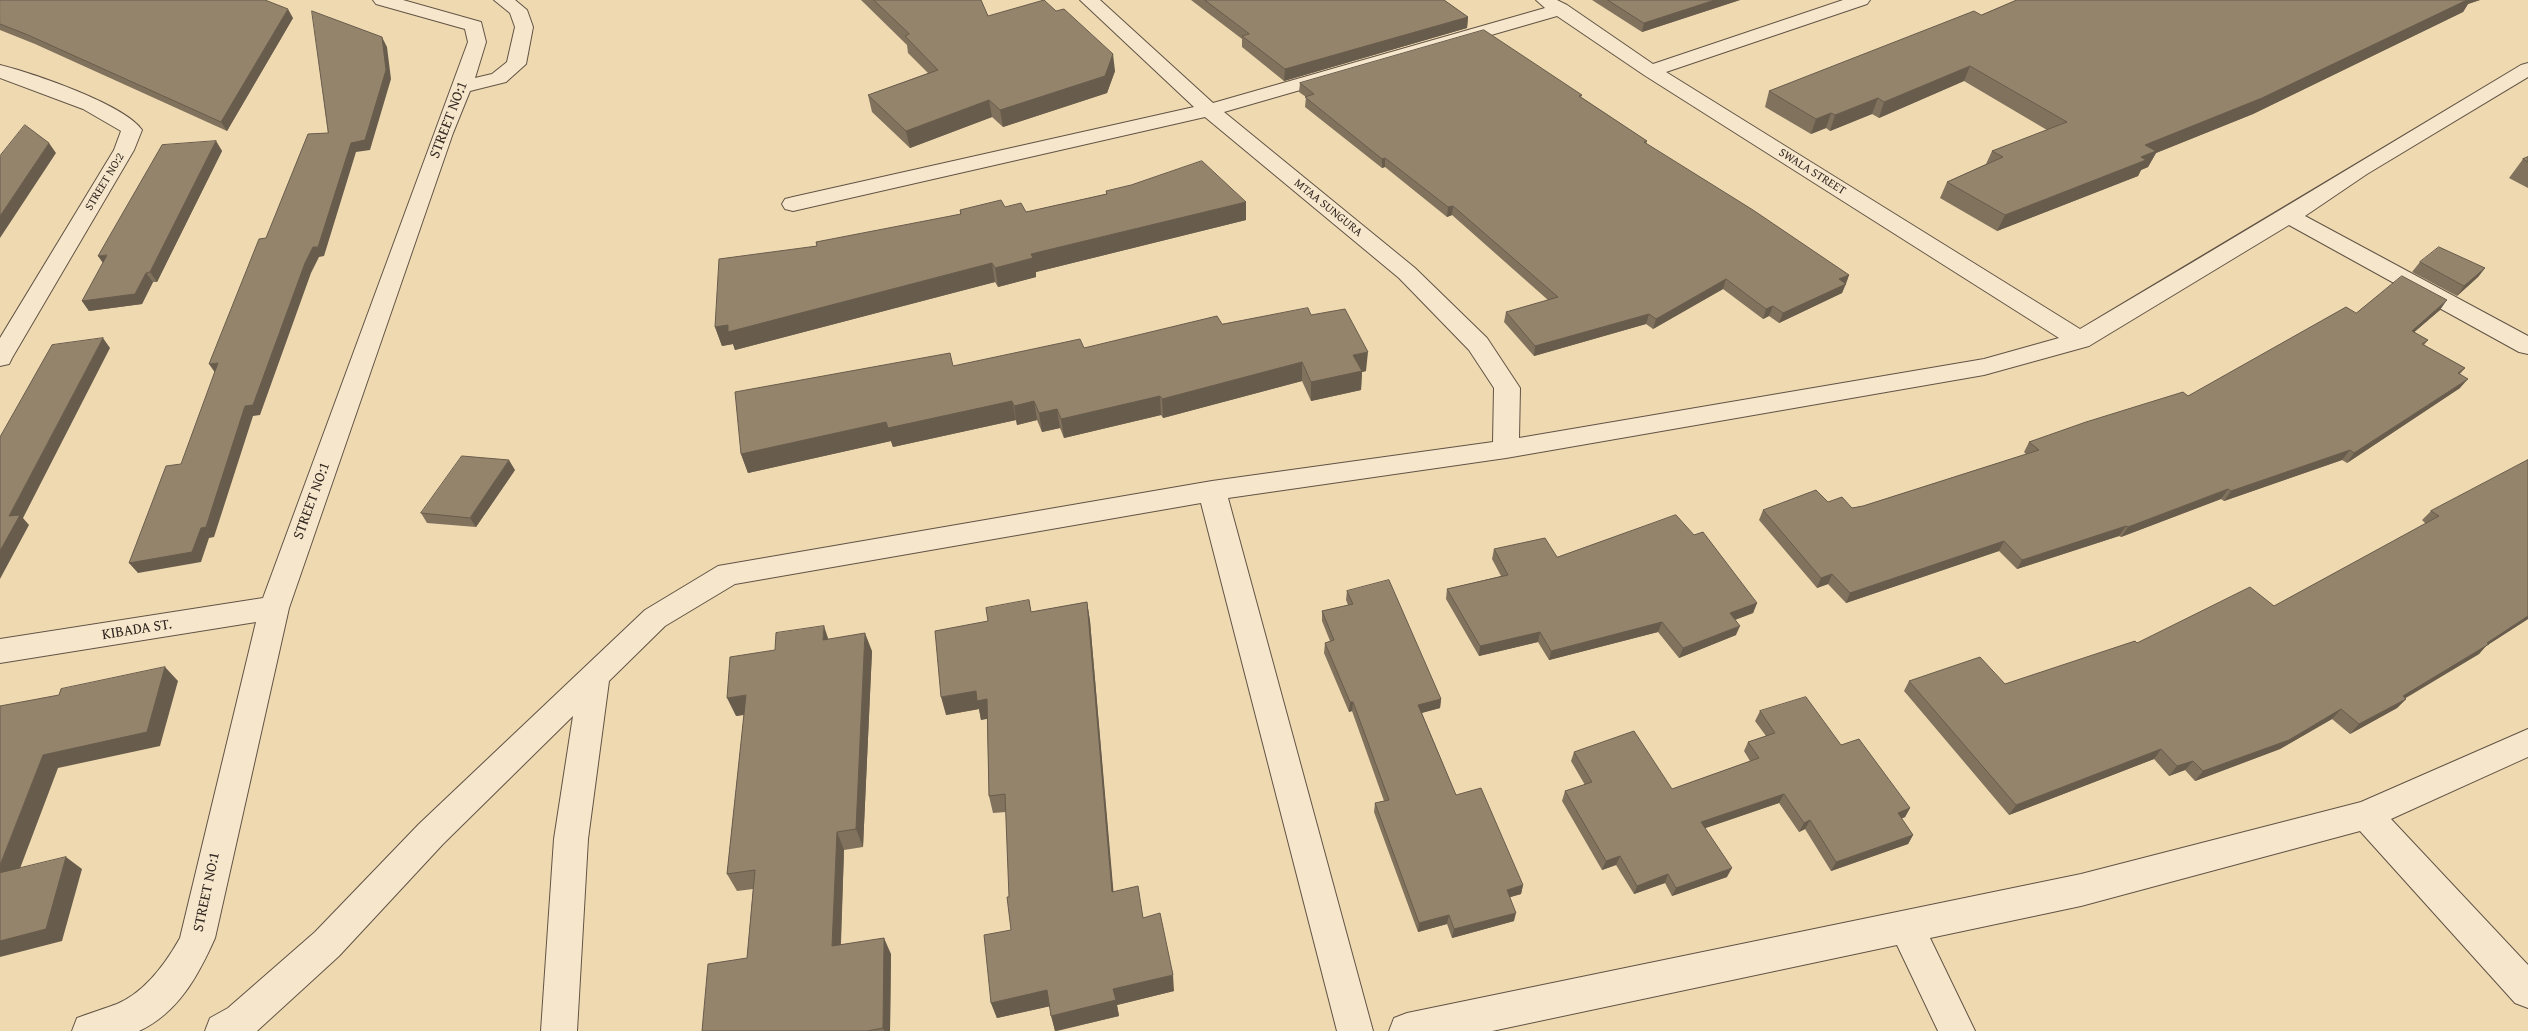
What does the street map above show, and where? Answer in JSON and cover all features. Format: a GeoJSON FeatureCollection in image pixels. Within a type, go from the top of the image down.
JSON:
{"type":"FeatureCollection","features":[{"type":"Feature","properties":{"kind":"street","name":"STREET NO:1"},"geometry":{"type":"LineString","coordinates":[[90,1031],[136,1013],[164,991],[188,962],[197,938],[274,608],[477,42],[474,26],[382,0]]}},
{"type":"Feature","properties":{"kind":"street"},"geometry":{"type":"LineString","coordinates":[[462,87],[498,78],[516,64],[524,27],[518,10],[503,0]]}},
{"type":"Feature","properties":{"kind":"street","name":"MTAA SUNGURA"},"geometry":{"type":"LineString","coordinates":[[1089,0],[1209,110],[1407,273],[1478,344],[1507,388],[1506,450]]}},
{"type":"Feature","properties":{"kind":"street"},"geometry":{"type":"LineString","coordinates":[[1651,71],[1861,0]]}},
{"type":"Feature","properties":{"kind":"street"},"geometry":{"type":"LineString","coordinates":[[793,204],[1209,110],[1553,4]]}},
{"type":"Feature","properties":{"kind":"street","name":"SWALA STREET"},"geometry":{"type":"LineString","coordinates":[[1553,4],[1651,71],[2080,340]]}},
{"type":"Feature","properties":{"kind":"street","name":"STREET NO:2"},"geometry":{"type":"LineString","coordinates":[[0,71],[44,87],[117,118],[132,130],[124,150],[0,358]]}},
{"type":"Feature","properties":{"kind":"street"},"geometry":{"type":"LineString","coordinates":[[223,1031],[241,1021],[327,944],[431,834],[656,618],[728,574],[1212,491],[1506,450],[1984,368],[2080,340],[2289,216],[2360,170],[2522,78]]}},
{"type":"Feature","properties":{"kind":"street"},"geometry":{"type":"LineString","coordinates":[[2289,216],[2528,346]]}},
{"type":"Feature","properties":{"kind":"street"},"geometry":{"type":"LineString","coordinates":[[1212,491],[1355,1031]]}},
{"type":"Feature","properties":{"kind":"street","name":"KIBADA ST."},"geometry":{"type":"LineString","coordinates":[[0,651],[274,608]]}},
{"type":"Feature","properties":{"kind":"street"},"geometry":{"type":"LineString","coordinates":[[559,1031],[571,839],[595,675]]}},
{"type":"Feature","properties":{"kind":"street"},"geometry":{"type":"LineString","coordinates":[[1406,1031],[1907,928],[2081,890],[2366,815],[2528,742]]}},
{"type":"Feature","properties":{"kind":"street"},"geometry":{"type":"LineString","coordinates":[[2366,815],[2528,991]]}},
{"type":"Feature","properties":{"kind":"street"},"geometry":{"type":"LineString","coordinates":[[1907,928],[1957,1031]]}},
{"type":"Feature","properties":{"kind":"building"},"geometry":{"type":"Polygon","coordinates":[[[0,0],[265,0],[288,9],[221,122],[0,24],[0,0]]]}},
{"type":"Feature","properties":{"kind":"building"},"geometry":{"type":"Polygon","coordinates":[[[874,0],[981,0],[988,16],[1044,0],[1056,11],[1064,9],[1113,54],[1105,76],[1000,110],[989,100],[906,131],[868,95],[938,70],[905,36],[909,34],[874,0]]]}},
{"type":"Feature","properties":{"kind":"building"},"geometry":{"type":"Polygon","coordinates":[[[1205,0],[1444,0],[1468,17],[1285,69],[1242,36],[1249,34],[1205,0]]]}},
{"type":"Feature","properties":{"kind":"building"},"geometry":{"type":"Polygon","coordinates":[[[1608,0],[1715,0],[1644,23],[1608,0]]]}},
{"type":"Feature","properties":{"kind":"building"},"geometry":{"type":"Polygon","coordinates":[[[2017,0],[2467,0],[2262,98],[2145,145],[2156,151],[2141,157],[2146,160],[2005,215],[1947,182],[2003,157],[1992,151],[2067,122],[1970,66],[1884,102],[1878,98],[1835,115],[1831,113],[1816,119],[1769,91],[1974,11],[1981,15],[2017,0]]]}},
{"type":"Feature","properties":{"kind":"building"},"geometry":{"type":"Polygon","coordinates":[[[312,11],[382,37],[386,70],[365,140],[351,143],[318,247],[313,247],[305,263],[253,405],[245,406],[206,527],[201,528],[192,552],[129,563],[166,466],[181,464],[218,363],[209,364],[259,239],[266,238],[308,134],[328,133],[312,11]]]}},
{"type":"Feature","properties":{"kind":"building"},"geometry":{"type":"Polygon","coordinates":[[[1484,30],[1647,141],[1644,142],[1753,210],[1849,275],[1839,279],[1846,284],[1783,313],[1773,306],[1766,309],[1726,279],[1656,319],[1649,314],[1535,346],[1506,312],[1558,297],[1453,206],[1448,207],[1385,158],[1382,159],[1305,97],[1314,94],[1300,83],[1484,30]]]}},
{"type":"Feature","properties":{"kind":"building"},"geometry":{"type":"Polygon","coordinates":[[[25,125],[49,143],[0,216],[0,156],[25,125]]]}},
{"type":"Feature","properties":{"kind":"building"},"geometry":{"type":"Polygon","coordinates":[[[216,141],[150,272],[146,273],[135,294],[82,301],[107,255],[98,256],[162,145],[216,141]]]}},
{"type":"Feature","properties":{"kind":"building"},"geometry":{"type":"Polygon","coordinates":[[[1202,161],[1246,202],[1031,254],[1033,258],[995,268],[992,263],[728,332],[728,325],[715,327],[719,259],[817,246],[816,242],[961,214],[960,210],[1001,200],[1005,207],[1021,203],[1026,212],[1107,194],[1106,191],[1131,185],[1202,161]]]}},
{"type":"Feature","properties":{"kind":"building"},"geometry":{"type":"Polygon","coordinates":[[[2439,247],[2485,268],[2464,286],[2420,262],[2439,247]]]}},
{"type":"Feature","properties":{"kind":"building"},"geometry":{"type":"Polygon","coordinates":[[[2402,276],[2447,300],[2412,331],[2428,340],[2422,344],[2465,368],[2458,373],[2468,379],[2354,453],[2350,450],[2231,491],[2228,489],[2128,527],[2126,526],[2022,560],[2004,541],[1850,593],[1832,574],[1821,578],[1763,510],[1816,490],[1828,502],[1842,497],[1852,508],[1863,506],[2039,450],[2029,442],[2086,422],[2183,392],[2188,396],[2346,307],[2356,313],[2402,276]]]}},
{"type":"Feature","properties":{"kind":"building"},"geometry":{"type":"Polygon","coordinates":[[[1308,308],[1311,315],[1345,309],[1368,352],[1353,355],[1362,371],[1311,382],[1302,362],[1162,399],[1160,396],[1061,419],[1057,409],[1039,413],[1034,401],[1014,406],[1012,401],[888,428],[886,422],[741,454],[735,392],[950,353],[953,366],[1080,339],[1084,348],[1217,316],[1222,324],[1308,308]]]}},
{"type":"Feature","properties":{"kind":"building"},"geometry":{"type":"Polygon","coordinates":[[[103,338],[9,516],[20,515],[0,551],[0,437],[52,345],[103,338]]]}},
{"type":"Feature","properties":{"kind":"building"},"geometry":{"type":"Polygon","coordinates":[[[462,456],[509,460],[470,518],[421,513],[462,456]]]}},
{"type":"Feature","properties":{"kind":"building"},"geometry":{"type":"Polygon","coordinates":[[[2528,460],[2528,616],[2487,643],[2489,644],[2403,696],[2406,699],[2359,724],[2341,709],[2289,740],[2203,771],[2193,761],[2177,766],[2161,749],[2016,805],[1909,681],[1980,657],[2005,684],[2135,641],[2137,643],[2250,587],[2274,606],[2439,516],[2431,511],[2528,460]]]}},
{"type":"Feature","properties":{"kind":"building"},"geometry":{"type":"Polygon","coordinates":[[[1676,515],[1694,535],[1703,532],[1757,603],[1730,613],[1740,626],[1683,648],[1662,622],[1551,651],[1540,632],[1480,646],[1447,589],[1508,575],[1494,549],[1545,538],[1557,557],[1676,515]]]}},
{"type":"Feature","properties":{"kind":"building"},"geometry":{"type":"Polygon","coordinates":[[[1389,580],[1441,699],[1418,705],[1456,795],[1481,788],[1523,885],[1507,890],[1516,913],[1454,929],[1449,915],[1419,923],[1375,803],[1389,800],[1353,702],[1350,702],[1325,643],[1334,640],[1322,611],[1353,604],[1347,591],[1389,580]]]}},
{"type":"Feature","properties":{"kind":"building"},"geometry":{"type":"Polygon","coordinates":[[[1029,600],[1031,612],[1087,602],[1112,892],[1138,886],[1143,918],[1160,913],[1173,975],[1113,989],[1116,1000],[1051,1016],[1047,990],[991,1003],[984,935],[1011,930],[1007,897],[1009,897],[1005,794],[989,796],[987,699],[977,701],[976,691],[941,697],[935,631],[988,621],[986,608],[1029,600]]]}},
{"type":"Feature","properties":{"kind":"building"},"geometry":{"type":"Polygon","coordinates":[[[824,626],[823,640],[865,633],[856,829],[837,832],[832,946],[884,938],[883,1028],[867,1031],[702,1031],[708,964],[747,958],[755,870],[727,874],[746,695],[727,698],[730,657],[775,650],[776,633],[824,626]]]}},
{"type":"Feature","properties":{"kind":"building"},"geometry":{"type":"Polygon","coordinates":[[[165,667],[147,732],[43,755],[0,865],[0,706],[59,695],[61,689],[165,667]]]}},
{"type":"Feature","properties":{"kind":"building"},"geometry":{"type":"Polygon","coordinates":[[[1806,697],[1841,745],[1859,739],[1910,808],[1898,813],[1913,835],[1836,862],[1810,820],[1804,823],[1784,794],[1701,822],[1732,868],[1676,888],[1668,874],[1637,886],[1620,856],[1606,861],[1565,791],[1592,782],[1574,752],[1634,731],[1672,789],[1759,758],[1748,742],[1775,733],[1760,711],[1806,697]]]}},
{"type":"Feature","properties":{"kind":"building"},"geometry":{"type":"Polygon","coordinates":[[[66,857],[46,929],[0,941],[0,873],[66,857]]]}}]}
